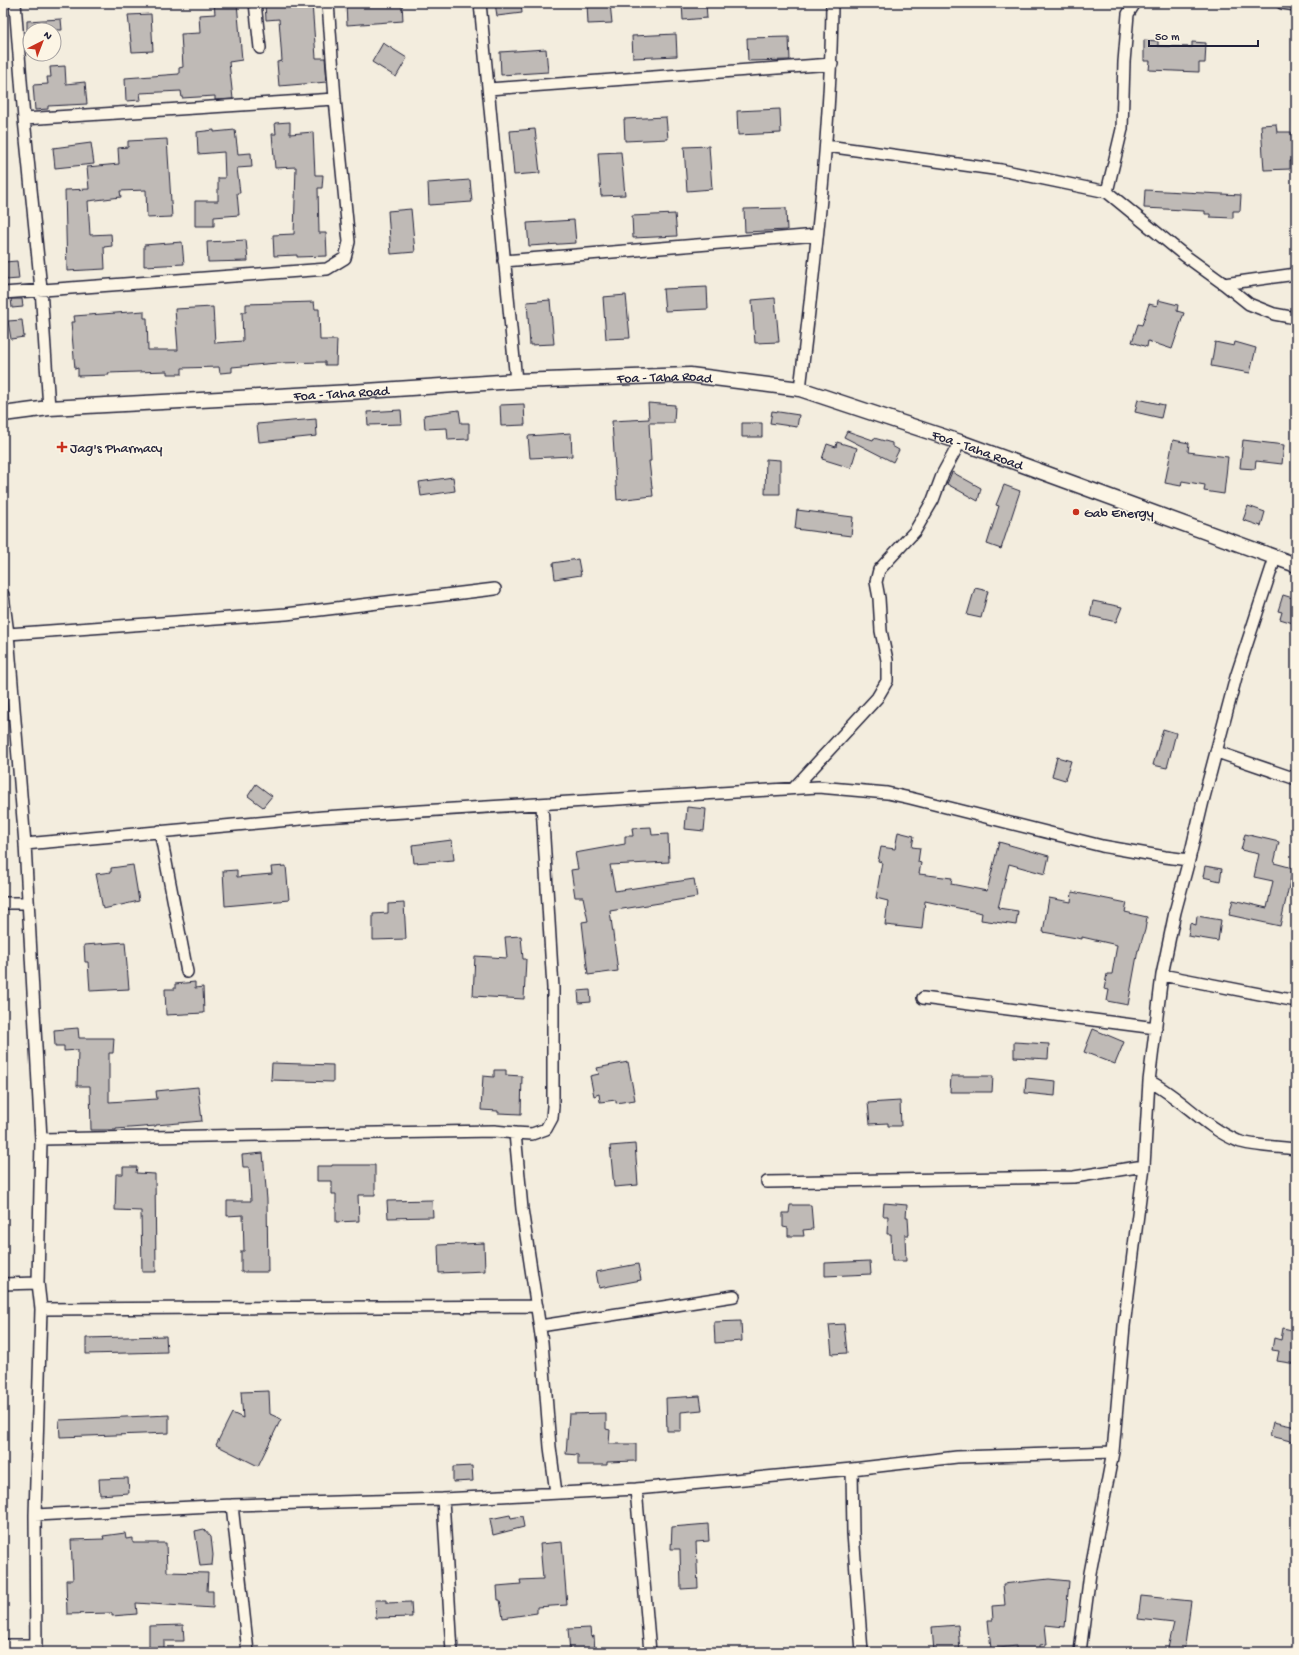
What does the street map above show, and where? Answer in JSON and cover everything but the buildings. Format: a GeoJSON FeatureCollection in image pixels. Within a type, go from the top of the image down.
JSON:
{"type":"FeatureCollection","features":[{"type":"Feature","properties":{"kind":"street"},"geometry":{"type":"LineString","coordinates":[[15,3],[24,119],[42,289],[49,408]]}},
{"type":"Feature","properties":{"kind":"street"},"geometry":{"type":"LineString","coordinates":[[255,3],[260,48]]}},
{"type":"Feature","properties":{"kind":"street"},"geometry":{"type":"LineString","coordinates":[[3,293],[327,268],[345,258],[349,242],[335,99],[328,3]]}},
{"type":"Feature","properties":{"kind":"street"},"geometry":{"type":"LineString","coordinates":[[480,3],[516,381]]}},
{"type":"Feature","properties":{"kind":"street"},"geometry":{"type":"LineString","coordinates":[[800,389],[827,146],[832,64],[832,3]]}},
{"type":"Feature","properties":{"kind":"street"},"geometry":{"type":"LineString","coordinates":[[1107,192],[1122,129],[1124,62],[1128,14],[1135,3]]}},
{"type":"Feature","properties":{"kind":"street"},"geometry":{"type":"LineString","coordinates":[[1282,3],[1296,5]]}},
{"type":"Feature","properties":{"kind":"street"},"geometry":{"type":"LineString","coordinates":[[489,89],[832,64]]}},
{"type":"Feature","properties":{"kind":"street"},"geometry":{"type":"LineString","coordinates":[[24,119],[335,99]]}},
{"type":"Feature","properties":{"kind":"street"},"geometry":{"type":"LineString","coordinates":[[827,146],[1002,170],[1107,192],[1249,304],[1274,314],[1296,318]]}},
{"type":"Feature","properties":{"kind":"street"},"geometry":{"type":"LineString","coordinates":[[504,261],[817,235]]}},
{"type":"Feature","properties":{"kind":"street"},"geometry":{"type":"LineString","coordinates":[[1224,284],[1296,274]]}},
{"type":"Feature","properties":{"kind":"street","name":"Foa - Taha Road"},"geometry":{"type":"LineString","coordinates":[[3,414],[49,408],[352,392],[516,381],[690,375],[800,389],[960,442],[1296,565]]}},
{"type":"Feature","properties":{"kind":"street"},"geometry":{"type":"LineString","coordinates":[[794,788],[877,698],[887,681],[887,660],[881,631],[879,598],[876,582],[879,570],[915,531],[933,500],[943,473],[960,442]]}},
{"type":"Feature","properties":{"kind":"street"},"geometry":{"type":"LineString","coordinates":[[1080,1652],[1090,1573],[1113,1452],[1124,1326],[1144,1166],[1149,1081],[1162,975],[1175,912],[1189,860],[1202,801],[1217,752],[1236,677],[1275,558]]}},
{"type":"Feature","properties":{"kind":"street"},"geometry":{"type":"LineString","coordinates":[[8,634],[286,614],[495,589]]}},
{"type":"Feature","properties":{"kind":"street"},"geometry":{"type":"LineString","coordinates":[[3,595],[8,634],[25,844],[41,1139],[38,1283],[41,1309],[35,1515],[36,1648],[3,1645]]}},
{"type":"Feature","properties":{"kind":"street"},"geometry":{"type":"LineString","coordinates":[[1217,752],[1296,779]]}},
{"type":"Feature","properties":{"kind":"street"},"geometry":{"type":"LineString","coordinates":[[25,844],[322,817],[542,805],[818,787],[887,793],[1102,846],[1189,860]]}},
{"type":"Feature","properties":{"kind":"street"},"geometry":{"type":"LineString","coordinates":[[41,1139],[494,1131],[532,1134],[546,1129],[552,1118],[553,1106],[553,988],[542,805]]}},
{"type":"Feature","properties":{"kind":"street"},"geometry":{"type":"LineString","coordinates":[[160,831],[187,972]]}},
{"type":"Feature","properties":{"kind":"street"},"geometry":{"type":"LineString","coordinates":[[3,903],[28,903]]}},
{"type":"Feature","properties":{"kind":"street"},"geometry":{"type":"LineString","coordinates":[[1162,975],[1296,1001]]}},
{"type":"Feature","properties":{"kind":"street"},"geometry":{"type":"LineString","coordinates":[[922,998],[1156,1028]]}},
{"type":"Feature","properties":{"kind":"street"},"geometry":{"type":"LineString","coordinates":[[1149,1081],[1166,1090],[1202,1120],[1223,1133],[1240,1141],[1296,1149]]}},
{"type":"Feature","properties":{"kind":"street"},"geometry":{"type":"LineString","coordinates":[[515,1133],[522,1209],[540,1326],[556,1493]]}},
{"type":"Feature","properties":{"kind":"street"},"geometry":{"type":"LineString","coordinates":[[766,1182],[1074,1176],[1144,1166]]}},
{"type":"Feature","properties":{"kind":"street"},"geometry":{"type":"LineString","coordinates":[[3,1284],[38,1283]]}},
{"type":"Feature","properties":{"kind":"street"},"geometry":{"type":"LineString","coordinates":[[540,1326],[734,1296]]}},
{"type":"Feature","properties":{"kind":"street"},"geometry":{"type":"LineString","coordinates":[[41,1309],[537,1306]]}},
{"type":"Feature","properties":{"kind":"street"},"geometry":{"type":"LineString","coordinates":[[35,1515],[232,1505],[443,1499],[636,1489],[852,1469],[957,1457],[1113,1452]]}},
{"type":"Feature","properties":{"kind":"street"},"geometry":{"type":"LineString","coordinates":[[852,1469],[853,1533],[862,1652]]}},
{"type":"Feature","properties":{"kind":"street"},"geometry":{"type":"LineString","coordinates":[[636,1489],[650,1652]]}},
{"type":"Feature","properties":{"kind":"street"},"geometry":{"type":"LineString","coordinates":[[443,1499],[452,1652]]}},
{"type":"Feature","properties":{"kind":"street"},"geometry":{"type":"LineString","coordinates":[[232,1505],[248,1652]]}},
{"type":"Feature","properties":{"kind":"place","name":"Jag's Pharmacy"},"geometry":{"type":"Point","coordinates":[62,447]}},
{"type":"Feature","properties":{"kind":"place","name":"Gab Energy"},"geometry":{"type":"Point","coordinates":[1076,512]}}]}
